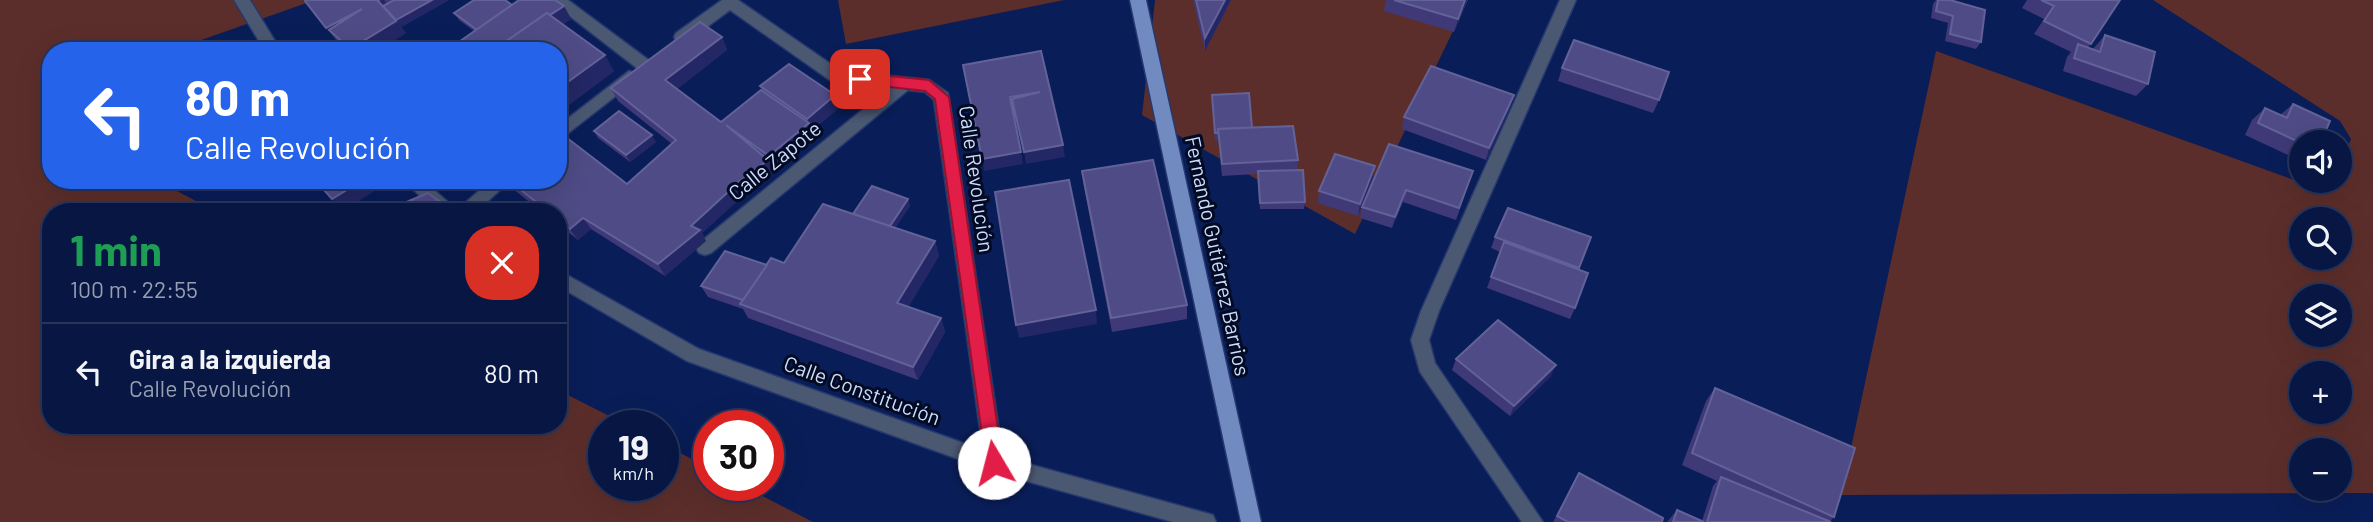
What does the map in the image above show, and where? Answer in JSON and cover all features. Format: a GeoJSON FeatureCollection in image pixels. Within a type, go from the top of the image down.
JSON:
{"type":"FeatureCollection","features":[{"type":"Feature","properties":{"kind":"main road","name":"Fernando Gutiérrez Barrios"},"geometry":{"type":"LineString","coordinates":[[1138,0],[1251,522]]}},
{"type":"Feature","properties":{"kind":"street"},"geometry":{"type":"LineString","coordinates":[[242,0],[268,42]]}},
{"type":"Feature","properties":{"kind":"street"},"geometry":{"type":"LineString","coordinates":[[557,0],[655,57],[567,128]]}},
{"type":"Feature","properties":{"kind":"street"},"geometry":{"type":"LineString","coordinates":[[1533,522],[1427,366],[1420,340],[1430,311],[1568,0]]}},
{"type":"Feature","properties":{"kind":"street","name":"Calle Revolución"},"geometry":{"type":"LineString","coordinates":[[655,57],[730,2],[837,77],[929,86],[942,97],[994,463]]}},
{"type":"Feature","properties":{"kind":"street","name":"Calle Zapote"},"geometry":{"type":"LineString","coordinates":[[705,248],[906,83]]}},
{"type":"Feature","properties":{"kind":"street"},"geometry":{"type":"LineString","coordinates":[[422,189],[438,203]]}},
{"type":"Feature","properties":{"kind":"street"},"geometry":{"type":"LineString","coordinates":[[475,203],[492,189]]}},
{"type":"Feature","properties":{"kind":"street","name":"Calle Constitución"},"geometry":{"type":"LineString","coordinates":[[567,282],[692,355],[994,463],[1206,522]]}},
{"type":"Feature","properties":{"kind":"shaded area"},"geometry":{"type":"Polygon","coordinates":[[[0,0],[315,0],[196,42],[42,42],[42,189],[173,189],[200,203],[42,203],[42,434],[567,434],[567,395],[597,410],[588,410],[588,501],[679,501],[679,452],[693,460],[693,501],[772,501],[813,522],[0,522],[0,0]]]}},
{"type":"Feature","properties":{"kind":"shaded area"},"geometry":{"type":"Polygon","coordinates":[[[838,0],[1064,0],[846,44],[838,0]]]}},
{"type":"Feature","properties":{"kind":"shaded area"},"geometry":{"type":"Polygon","coordinates":[[[1155,0],[1468,0],[1355,234],[1142,115],[1155,0]]]}},
{"type":"Feature","properties":{"kind":"shaded area"},"geometry":{"type":"Polygon","coordinates":[[[2153,0],[2373,0],[2373,493],[2352,493],[2352,438],[2289,438],[2289,493],[1841,495],[1936,51],[2289,178],[2289,193],[2352,193],[2352,130],[2346,130],[2340,121],[2153,0]]]}},
{"type":"Feature","properties":{"kind":"building"},"geometry":{"type":"Polygon","coordinates":[[[379,0],[396,21],[362,42],[342,42],[329,30],[362,9],[326,28],[305,1],[379,0]]]}},
{"type":"Feature","properties":{"kind":"building"},"geometry":{"type":"Polygon","coordinates":[[[394,0],[432,0],[396,20],[383,6],[394,0]]]}},
{"type":"Feature","properties":{"kind":"building"},"geometry":{"type":"Polygon","coordinates":[[[474,0],[505,0],[512,5],[477,30],[454,13],[474,0]]]}},
{"type":"Feature","properties":{"kind":"building"},"geometry":{"type":"Polygon","coordinates":[[[519,0],[555,0],[564,6],[550,15],[547,13],[505,42],[459,42],[519,0]]]}},
{"type":"Feature","properties":{"kind":"building"},"geometry":{"type":"Polygon","coordinates":[[[1196,0],[1225,0],[1205,38],[1196,0]]]}},
{"type":"Feature","properties":{"kind":"building"},"geometry":{"type":"Polygon","coordinates":[[[1394,0],[1465,0],[1458,19],[1394,0]]]}},
{"type":"Feature","properties":{"kind":"building"},"geometry":{"type":"Polygon","coordinates":[[[1938,0],[1950,0],[1985,10],[1981,42],[1950,34],[1953,16],[1936,11],[1938,0]]]}},
{"type":"Feature","properties":{"kind":"building"},"geometry":{"type":"Polygon","coordinates":[[[2041,0],[2120,0],[2091,44],[2044,21],[2054,6],[2041,0]]]}},
{"type":"Feature","properties":{"kind":"building"},"geometry":{"type":"Polygon","coordinates":[[[547,13],[605,55],[567,82],[567,42],[505,42],[547,13]]]}},
{"type":"Feature","properties":{"kind":"building"},"geometry":{"type":"Polygon","coordinates":[[[700,22],[722,37],[665,80],[721,122],[761,90],[809,123],[769,156],[726,125],[768,160],[740,181],[691,226],[700,230],[658,264],[583,218],[570,229],[567,226],[567,203],[537,203],[520,189],[567,189],[567,138],[627,184],[676,140],[611,88],[700,22]]]}},
{"type":"Feature","properties":{"kind":"building"},"geometry":{"type":"Polygon","coordinates":[[[2105,35],[2155,52],[2148,84],[2074,58],[2078,44],[2100,52],[2105,35]]]}},
{"type":"Feature","properties":{"kind":"building"},"geometry":{"type":"Polygon","coordinates":[[[1574,40],[1669,72],[1659,100],[1562,68],[1574,40]]]}},
{"type":"Feature","properties":{"kind":"building"},"geometry":{"type":"Polygon","coordinates":[[[1041,51],[1063,145],[1024,152],[1012,99],[1040,92],[1010,97],[1021,152],[982,159],[963,65],[1041,51]]]}},
{"type":"Feature","properties":{"kind":"building"},"geometry":{"type":"Polygon","coordinates":[[[789,64],[835,95],[807,119],[760,86],[789,64]]]}},
{"type":"Feature","properties":{"kind":"building"},"geometry":{"type":"Polygon","coordinates":[[[1431,66],[1514,95],[1489,148],[1404,117],[1431,66]]]}},
{"type":"Feature","properties":{"kind":"building"},"geometry":{"type":"Polygon","coordinates":[[[1249,93],[1252,128],[1218,129],[1218,133],[1215,133],[1212,95],[1249,93]]]}},
{"type":"Feature","properties":{"kind":"building"},"geometry":{"type":"Polygon","coordinates":[[[2293,104],[2330,121],[2326,130],[2289,130],[2289,137],[2258,123],[2265,108],[2287,118],[2293,104]]]}},
{"type":"Feature","properties":{"kind":"building"},"geometry":{"type":"Polygon","coordinates":[[[619,111],[652,135],[626,155],[594,131],[619,111]]]}},
{"type":"Feature","properties":{"kind":"building"},"geometry":{"type":"Polygon","coordinates":[[[1293,126],[1298,160],[1222,164],[1218,129],[1293,126]]]}},
{"type":"Feature","properties":{"kind":"building"},"geometry":{"type":"Polygon","coordinates":[[[1389,144],[1473,171],[1459,208],[1406,190],[1395,217],[1362,207],[1389,144]]]}},
{"type":"Feature","properties":{"kind":"building"},"geometry":{"type":"Polygon","coordinates":[[[1335,154],[1375,166],[1360,204],[1319,191],[1335,154]]]}},
{"type":"Feature","properties":{"kind":"building"},"geometry":{"type":"Polygon","coordinates":[[[1153,160],[1187,305],[1111,318],[1082,171],[1153,160]]]}},
{"type":"Feature","properties":{"kind":"building"},"geometry":{"type":"Polygon","coordinates":[[[1303,170],[1305,202],[1260,203],[1258,171],[1303,170]]]}},
{"type":"Feature","properties":{"kind":"building"},"geometry":{"type":"Polygon","coordinates":[[[1069,180],[1096,310],[1016,325],[995,192],[1069,180]]]}},
{"type":"Feature","properties":{"kind":"building"},"geometry":{"type":"Polygon","coordinates":[[[872,186],[908,199],[890,226],[853,214],[872,186]]]}},
{"type":"Feature","properties":{"kind":"building"},"geometry":{"type":"Polygon","coordinates":[[[323,189],[348,189],[332,199],[323,189]]]}},
{"type":"Feature","properties":{"kind":"building"},"geometry":{"type":"Polygon","coordinates":[[[428,193],[442,203],[404,203],[428,193]]]}},
{"type":"Feature","properties":{"kind":"building"},"geometry":{"type":"Polygon","coordinates":[[[823,204],[935,241],[897,303],[941,318],[913,367],[740,304],[771,258],[784,263],[823,204]]]}},
{"type":"Feature","properties":{"kind":"building"},"geometry":{"type":"Polygon","coordinates":[[[1508,208],[1591,237],[1579,268],[1495,237],[1508,208]]]}},
{"type":"Feature","properties":{"kind":"building"},"geometry":{"type":"Polygon","coordinates":[[[1504,242],[1588,273],[1575,308],[1491,277],[1504,242]]]}},
{"type":"Feature","properties":{"kind":"building"},"geometry":{"type":"Polygon","coordinates":[[[725,251],[767,265],[743,300],[701,286],[725,251]]]}},
{"type":"Feature","properties":{"kind":"building"},"geometry":{"type":"Polygon","coordinates":[[[1498,320],[1556,365],[1514,406],[1456,359],[1498,320]]]}},
{"type":"Feature","properties":{"kind":"building"},"geometry":{"type":"Polygon","coordinates":[[[1715,388],[1855,448],[1834,517],[1692,453],[1715,388]]]}},
{"type":"Feature","properties":{"kind":"building"},"geometry":{"type":"Polygon","coordinates":[[[1579,473],[1663,518],[1662,522],[1568,522],[1557,516],[1579,473]]]}},
{"type":"Feature","properties":{"kind":"building"},"geometry":{"type":"Polygon","coordinates":[[[1721,477],[1831,522],[1707,522],[1721,477]]]}},
{"type":"Feature","properties":{"kind":"building"},"geometry":{"type":"Polygon","coordinates":[[[1677,510],[1704,522],[1673,522],[1677,510]]]}},
{"type":"Feature","properties":{"kind":"route"},"geometry":{"type":"LineString","coordinates":[[860,79],[929,86],[942,97],[994,463]]}}]}
